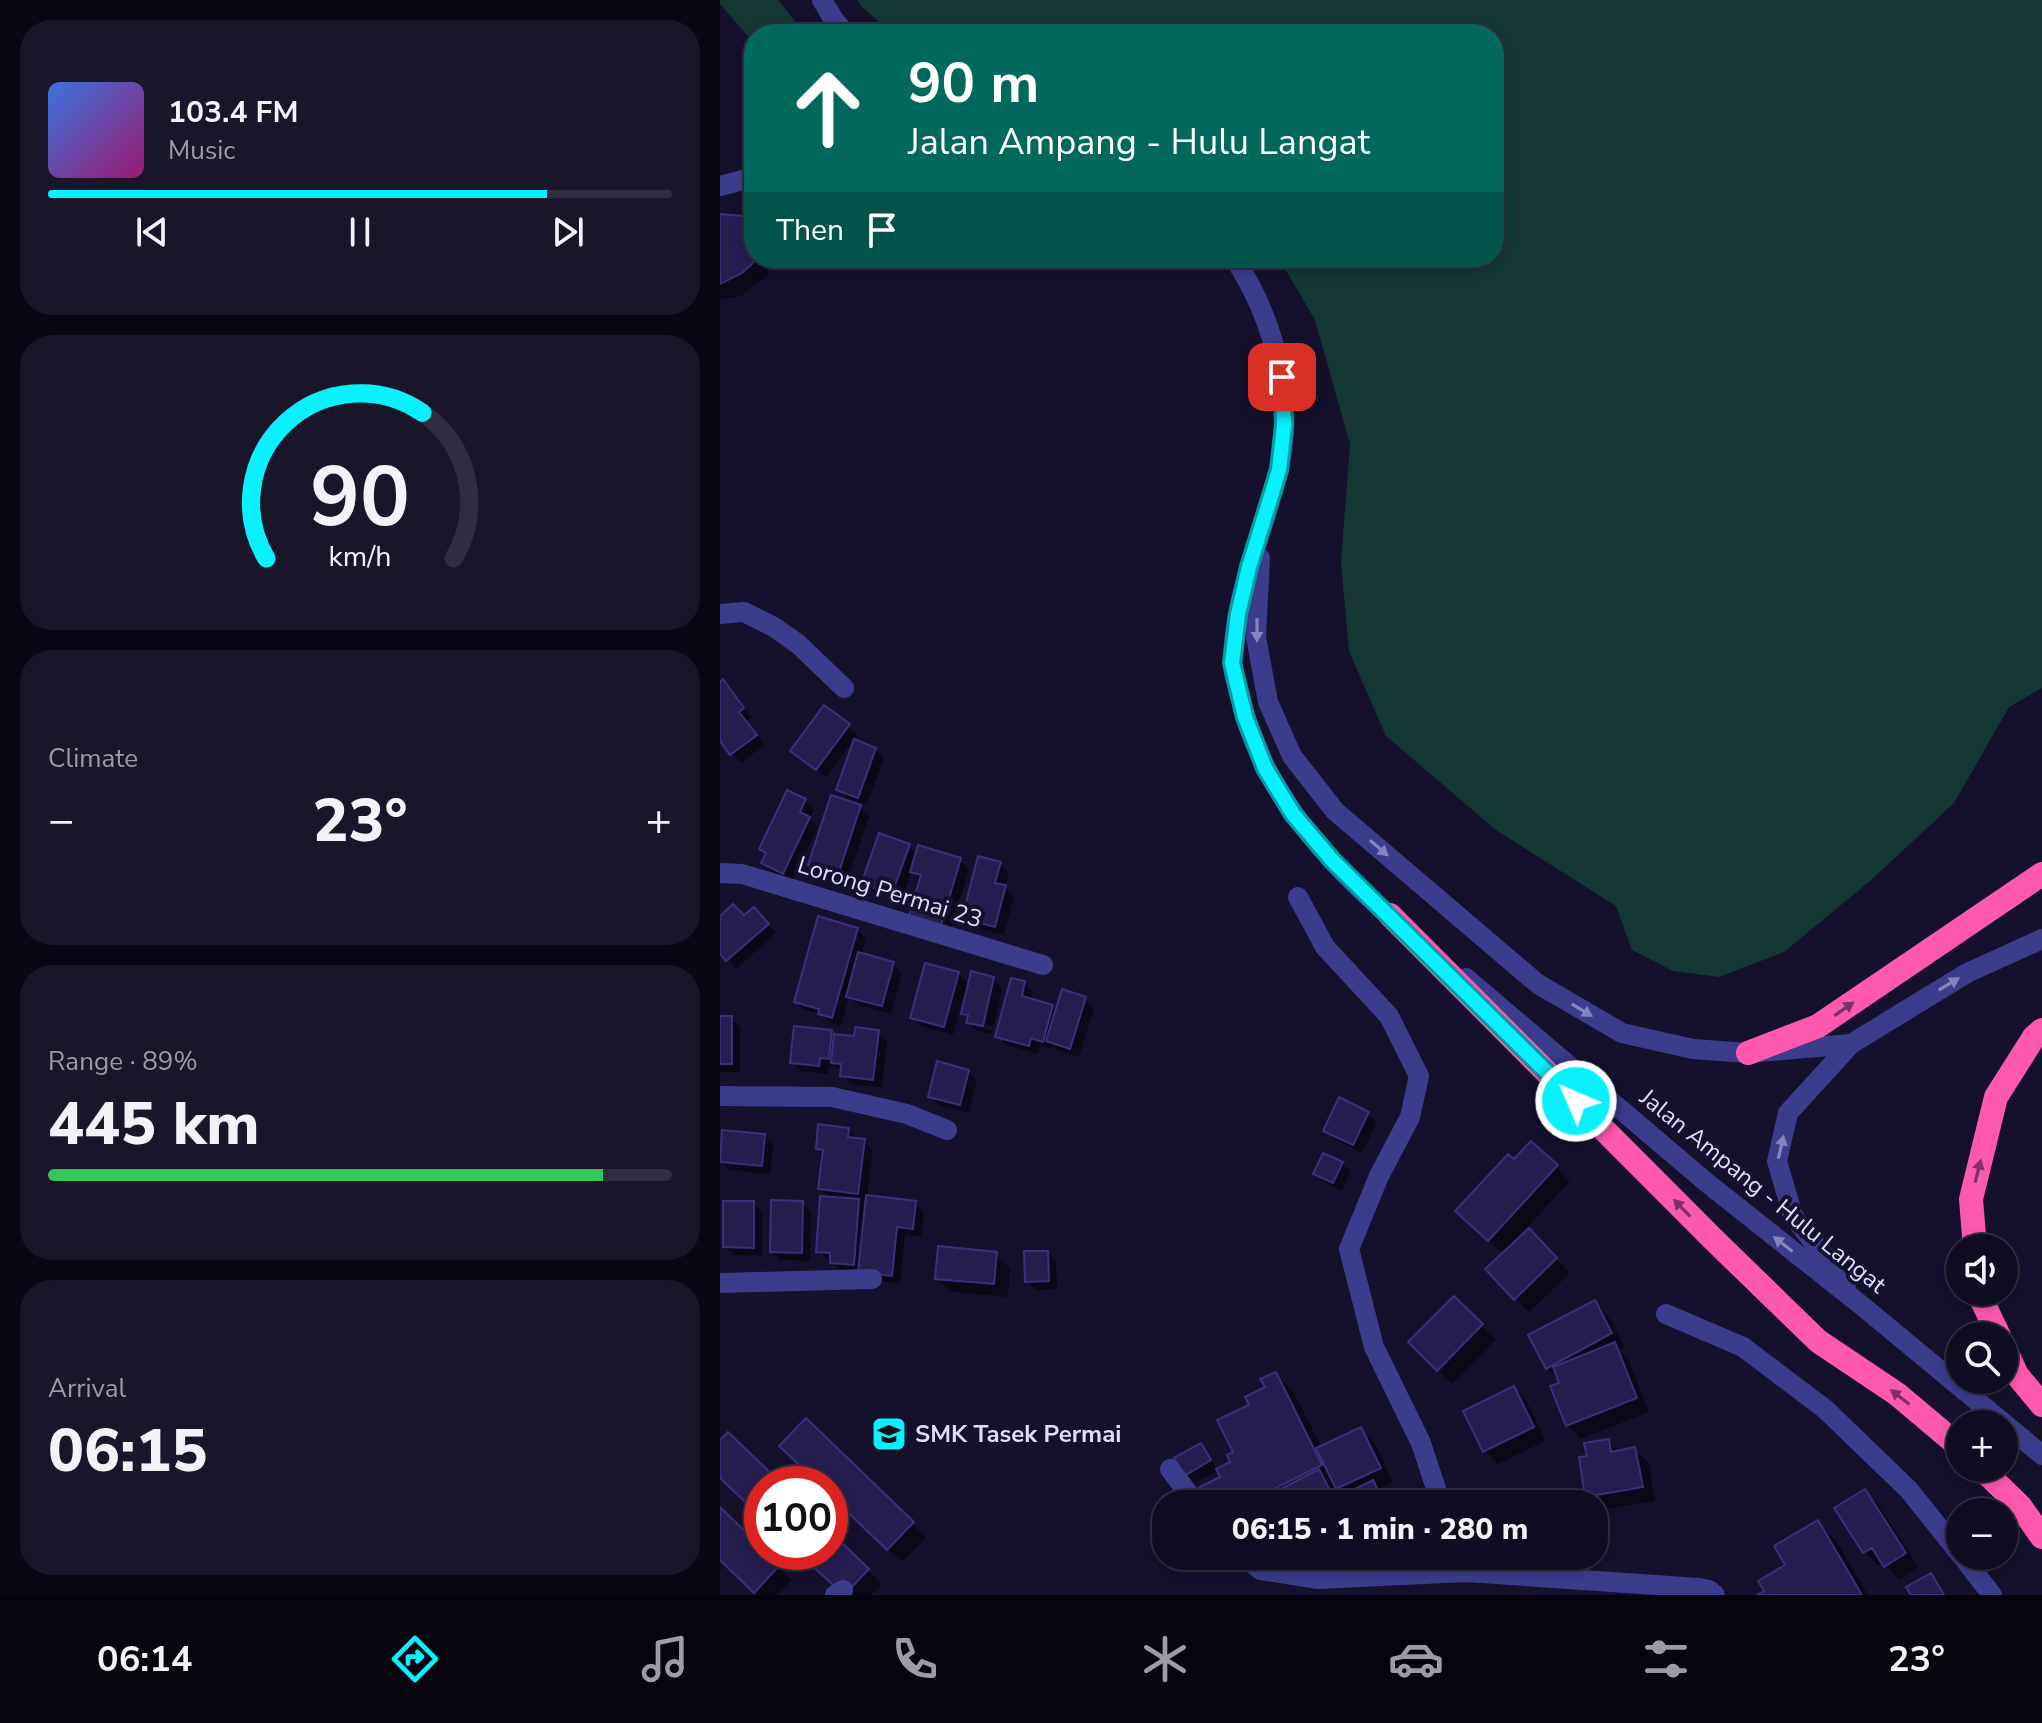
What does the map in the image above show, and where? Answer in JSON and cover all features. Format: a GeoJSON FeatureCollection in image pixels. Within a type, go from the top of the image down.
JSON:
{"type":"FeatureCollection","features":[{"type":"Feature","properties":{"kind":"highway"},"geometry":{"type":"LineString","coordinates":[[1748,1053],[1818,1026],[2042,874]]}},
{"type":"Feature","properties":{"kind":"highway"},"geometry":{"type":"LineString","coordinates":[[1390,915],[1818,1341],[1897,1394],[1946,1435]]}},
{"type":"Feature","properties":{"kind":"highway"},"geometry":{"type":"LineString","coordinates":[[1974,1234],[1971,1199],[1996,1097],[2034,1037],[2042,1030]]}},
{"type":"Feature","properties":{"kind":"highway"},"geometry":{"type":"LineString","coordinates":[[2018,1376],[2042,1405]]}},
{"type":"Feature","properties":{"kind":"highway"},"geometry":{"type":"LineString","coordinates":[[1995,1482],[2020,1506],[2042,1537]]}},
{"type":"Feature","properties":{"kind":"street"},"geometry":{"type":"LineString","coordinates":[[822,0],[839,24]]}},
{"type":"Feature","properties":{"kind":"street"},"geometry":{"type":"LineString","coordinates":[[720,186],[744,180]]}},
{"type":"Feature","properties":{"kind":"street","name":"Jalan Ampang - Hulu Langat"},"geometry":{"type":"LineString","coordinates":[[1240,268],[1269,327],[1282,377],[1284,425],[1279,470],[1238,614],[1232,663],[1245,717],[1265,768],[1293,814],[1332,860],[1390,915],[1706,1182],[2042,1455]]}},
{"type":"Feature","properties":{"kind":"street","name":"Jalan Ampang - Hulu Langat"},"geometry":{"type":"LineString","coordinates":[[1262,524],[1256,637],[1268,702],[1292,756],[1335,811],[1538,984],[1622,1033],[1693,1049],[1748,1053],[1851,1044],[1967,973],[2042,939]]}},
{"type":"Feature","properties":{"kind":"street"},"geometry":{"type":"LineString","coordinates":[[720,614],[744,612],[774,627],[798,644],[844,688]]}},
{"type":"Feature","properties":{"kind":"street","name":"Lorong Permai 23"},"geometry":{"type":"LineString","coordinates":[[720,873],[742,874],[1043,965]]}},
{"type":"Feature","properties":{"kind":"street"},"geometry":{"type":"LineString","coordinates":[[1298,897],[1325,947],[1389,1016],[1419,1076],[1410,1117],[1379,1176],[1349,1249],[1374,1347],[1421,1443],[1436,1490]]}},
{"type":"Feature","properties":{"kind":"street"},"geometry":{"type":"LineString","coordinates":[[1851,1044],[1788,1113],[1777,1161],[1793,1216],[1866,1309]]}},
{"type":"Feature","properties":{"kind":"street"},"geometry":{"type":"LineString","coordinates":[[720,1096],[832,1097],[907,1114],[947,1130]]}},
{"type":"Feature","properties":{"kind":"street"},"geometry":{"type":"LineString","coordinates":[[720,1283],[872,1279]]}},
{"type":"Feature","properties":{"kind":"street"},"geometry":{"type":"LineString","coordinates":[[1666,1314],[1743,1347],[1825,1409],[1909,1490],[1946,1536]]}},
{"type":"Feature","properties":{"kind":"street"},"geometry":{"type":"LineString","coordinates":[[1170,1469],[1186,1490]]}},
{"type":"Feature","properties":{"kind":"street"},"geometry":{"type":"LineString","coordinates":[[1261,1570],[1317,1579],[1405,1570]]}},
{"type":"Feature","properties":{"kind":"street"},"geometry":{"type":"LineString","coordinates":[[1522,1570],[1699,1588],[1715,1595]]}},
{"type":"Feature","properties":{"kind":"street"},"geometry":{"type":"LineString","coordinates":[[1973,1570],[1992,1595]]}},
{"type":"Feature","properties":{"kind":"green space"},"geometry":{"type":"Polygon","coordinates":[[[720,0],[778,0],[797,24],[744,24],[744,32],[720,4],[720,0]]]}},
{"type":"Feature","properties":{"kind":"green space"},"geometry":{"type":"Polygon","coordinates":[[[858,0],[2042,0],[2042,688],[2009,707],[1954,803],[1870,881],[1784,952],[1719,977],[1673,971],[1632,950],[1616,906],[1496,830],[1386,736],[1349,651],[1341,562],[1350,444],[1315,320],[1285,268],[1504,268],[1504,24],[881,24],[858,0]]]}},
{"type":"Feature","properties":{"kind":"building"},"geometry":{"type":"Polygon","coordinates":[[[720,214],[744,216],[744,268],[747,268],[720,284],[720,214]]]}},
{"type":"Feature","properties":{"kind":"building"},"geometry":{"type":"Polygon","coordinates":[[[723,679],[744,708],[739,712],[757,735],[730,755],[720,741],[720,682],[723,679]]]}},
{"type":"Feature","properties":{"kind":"building"},"geometry":{"type":"Polygon","coordinates":[[[824,705],[850,724],[816,770],[790,751],[824,705]]]}},
{"type":"Feature","properties":{"kind":"building"},"geometry":{"type":"Polygon","coordinates":[[[854,739],[876,748],[858,798],[836,790],[854,739]]]}},
{"type":"Feature","properties":{"kind":"building"},"geometry":{"type":"Polygon","coordinates":[[[787,790],[806,799],[800,812],[810,817],[783,874],[761,863],[766,853],[759,849],[787,790]]]}},
{"type":"Feature","properties":{"kind":"building"},"geometry":{"type":"Polygon","coordinates":[[[831,795],[861,805],[838,875],[808,865],[831,795]]]}},
{"type":"Feature","properties":{"kind":"building"},"geometry":{"type":"Polygon","coordinates":[[[879,833],[910,844],[892,894],[861,884],[879,833]]]}},
{"type":"Feature","properties":{"kind":"building"},"geometry":{"type":"Polygon","coordinates":[[[918,845],[961,858],[940,929],[908,919],[921,875],[910,872],[918,845]]]}},
{"type":"Feature","properties":{"kind":"building"},"geometry":{"type":"Polygon","coordinates":[[[978,856],[1001,862],[995,883],[1006,885],[995,927],[962,918],[978,856]]]}},
{"type":"Feature","properties":{"kind":"building"},"geometry":{"type":"Polygon","coordinates":[[[733,904],[744,915],[754,907],[769,924],[726,961],[720,954],[720,916],[733,904]]]}},
{"type":"Feature","properties":{"kind":"building"},"geometry":{"type":"Polygon","coordinates":[[[818,916],[858,928],[832,1018],[818,1014],[819,1009],[794,1002],[818,916]]]}},
{"type":"Feature","properties":{"kind":"building"},"geometry":{"type":"Polygon","coordinates":[[[858,952],[894,962],[882,1006],[846,997],[858,952]]]}},
{"type":"Feature","properties":{"kind":"building"},"geometry":{"type":"Polygon","coordinates":[[[925,963],[959,972],[944,1027],[910,1018],[925,963]]]}},
{"type":"Feature","properties":{"kind":"building"},"geometry":{"type":"Polygon","coordinates":[[[971,971],[994,977],[983,1026],[966,1023],[968,1015],[961,1014],[971,971]]]}},
{"type":"Feature","properties":{"kind":"building"},"geometry":{"type":"Polygon","coordinates":[[[1011,978],[1025,981],[1022,996],[1053,1005],[1043,1042],[1031,1038],[1029,1046],[995,1037],[1011,978]]]}},
{"type":"Feature","properties":{"kind":"building"},"geometry":{"type":"Polygon","coordinates":[[[1062,989],[1086,997],[1070,1049],[1046,1041],[1062,989]]]}},
{"type":"Feature","properties":{"kind":"building"},"geometry":{"type":"Polygon","coordinates":[[[720,1016],[732,1016],[732,1064],[720,1064],[720,1016]]]}},
{"type":"Feature","properties":{"kind":"building"},"geometry":{"type":"Polygon","coordinates":[[[794,1026],[832,1030],[829,1059],[820,1058],[819,1066],[790,1063],[794,1026]]]}},
{"type":"Feature","properties":{"kind":"building"},"geometry":{"type":"Polygon","coordinates":[[[855,1027],[879,1030],[873,1080],[840,1076],[841,1064],[831,1063],[834,1034],[854,1036],[855,1027]]]}},
{"type":"Feature","properties":{"kind":"building"},"geometry":{"type":"Polygon","coordinates":[[[937,1061],[969,1070],[960,1105],[928,1097],[937,1061]]]}},
{"type":"Feature","properties":{"kind":"building"},"geometry":{"type":"Polygon","coordinates":[[[1339,1097],[1369,1112],[1353,1145],[1323,1131],[1339,1097]]]}},
{"type":"Feature","properties":{"kind":"building"},"geometry":{"type":"Polygon","coordinates":[[[818,1124],[849,1128],[848,1137],[865,1139],[858,1194],[818,1189],[823,1150],[816,1149],[818,1124]]]}},
{"type":"Feature","properties":{"kind":"building"},"geometry":{"type":"Polygon","coordinates":[[[722,1130],[765,1134],[762,1166],[720,1162],[722,1130]]]}},
{"type":"Feature","properties":{"kind":"building"},"geometry":{"type":"Polygon","coordinates":[[[1531,1141],[1558,1165],[1488,1241],[1455,1211],[1508,1154],[1514,1159],[1531,1141]]]}},
{"type":"Feature","properties":{"kind":"building"},"geometry":{"type":"Polygon","coordinates":[[[1323,1153],[1343,1162],[1333,1183],[1313,1174],[1323,1153]]]}},
{"type":"Feature","properties":{"kind":"building"},"geometry":{"type":"Polygon","coordinates":[[[866,1195],[916,1201],[913,1229],[897,1227],[892,1276],[858,1272],[866,1195]]]}},
{"type":"Feature","properties":{"kind":"building"},"geometry":{"type":"Polygon","coordinates":[[[820,1196],[859,1199],[854,1265],[830,1263],[830,1253],[816,1252],[820,1196]]]}},
{"type":"Feature","properties":{"kind":"building"},"geometry":{"type":"Polygon","coordinates":[[[771,1200],[803,1201],[802,1253],[770,1252],[771,1200]]]}},
{"type":"Feature","properties":{"kind":"building"},"geometry":{"type":"Polygon","coordinates":[[[723,1201],[754,1201],[754,1248],[723,1247],[723,1201]]]}},
{"type":"Feature","properties":{"kind":"building"},"geometry":{"type":"Polygon","coordinates":[[[1529,1228],[1557,1258],[1514,1300],[1485,1269],[1529,1228]]]}},
{"type":"Feature","properties":{"kind":"building"},"geometry":{"type":"Polygon","coordinates":[[[938,1246],[997,1252],[994,1284],[935,1279],[938,1246]]]}},
{"type":"Feature","properties":{"kind":"building"},"geometry":{"type":"Polygon","coordinates":[[[1024,1251],[1048,1251],[1049,1281],[1025,1282],[1024,1251]]]}},
{"type":"Feature","properties":{"kind":"building"},"geometry":{"type":"Polygon","coordinates":[[[1454,1296],[1483,1324],[1437,1371],[1408,1342],[1454,1296]]]}},
{"type":"Feature","properties":{"kind":"building"},"geometry":{"type":"Polygon","coordinates":[[[1595,1300],[1612,1333],[1546,1369],[1528,1335],[1595,1300]]]}},
{"type":"Feature","properties":{"kind":"building"},"geometry":{"type":"Polygon","coordinates":[[[1615,1342],[1637,1398],[1566,1426],[1550,1386],[1559,1383],[1553,1367],[1615,1342]]]}},
{"type":"Feature","properties":{"kind":"building"},"geometry":{"type":"Polygon","coordinates":[[[1276,1372],[1322,1465],[1272,1490],[1194,1490],[1220,1477],[1216,1469],[1230,1462],[1227,1455],[1233,1452],[1217,1420],[1249,1405],[1245,1397],[1265,1387],[1260,1379],[1276,1372]]]}},
{"type":"Feature","properties":{"kind":"building"},"geometry":{"type":"Polygon","coordinates":[[[1514,1386],[1534,1427],[1483,1452],[1463,1411],[1514,1386]]]}},
{"type":"Feature","properties":{"kind":"building"},"geometry":{"type":"Polygon","coordinates":[[[806,1418],[914,1522],[887,1550],[848,1512],[848,1466],[800,1466],[779,1446],[806,1418]]]}},
{"type":"Feature","properties":{"kind":"building"},"geometry":{"type":"Polygon","coordinates":[[[1361,1427],[1381,1468],[1336,1489],[1316,1448],[1361,1427]]]}},
{"type":"Feature","properties":{"kind":"building"},"geometry":{"type":"Polygon","coordinates":[[[728,1432],[763,1466],[744,1466],[744,1501],[720,1478],[720,1440],[728,1432]]]}},
{"type":"Feature","properties":{"kind":"building"},"geometry":{"type":"Polygon","coordinates":[[[1609,1439],[1611,1452],[1635,1447],[1643,1487],[1608,1493],[1608,1490],[1584,1490],[1579,1457],[1587,1456],[1584,1443],[1609,1439]]]}},
{"type":"Feature","properties":{"kind":"building"},"geometry":{"type":"Polygon","coordinates":[[[1201,1443],[1211,1460],[1184,1476],[1174,1458],[1201,1443]]]}},
{"type":"Feature","properties":{"kind":"building"},"geometry":{"type":"Polygon","coordinates":[[[1319,1469],[1330,1490],[1281,1490],[1319,1469]]]}},
{"type":"Feature","properties":{"kind":"building"},"geometry":{"type":"Polygon","coordinates":[[[1373,1480],[1378,1490],[1352,1490],[1373,1480]]]}},
{"type":"Feature","properties":{"kind":"building"},"geometry":{"type":"Polygon","coordinates":[[[1865,1489],[1906,1553],[1884,1567],[1872,1548],[1863,1553],[1834,1508],[1865,1489]]]}},
{"type":"Feature","properties":{"kind":"building"},"geometry":{"type":"Polygon","coordinates":[[[720,1507],[744,1530],[744,1570],[775,1570],[754,1593],[720,1560],[720,1507]]]}},
{"type":"Feature","properties":{"kind":"building"},"geometry":{"type":"Polygon","coordinates":[[[1818,1520],[1862,1595],[1757,1595],[1764,1591],[1758,1581],[1785,1565],[1774,1546],[1818,1520]]]}},
{"type":"Feature","properties":{"kind":"building"},"geometry":{"type":"Polygon","coordinates":[[[848,1549],[869,1569],[844,1595],[817,1570],[848,1570],[848,1549]]]}},
{"type":"Feature","properties":{"kind":"building"},"geometry":{"type":"Polygon","coordinates":[[[1931,1573],[1944,1595],[1911,1595],[1906,1587],[1931,1573]]]}},
{"type":"Feature","properties":{"kind":"place","name":"SMK Tasek Permai"},"geometry":{"type":"Point","coordinates":[889,1434]}},
{"type":"Feature","properties":{"kind":"route"},"geometry":{"type":"LineString","coordinates":[[1282,377],[1284,425],[1279,470],[1249,567],[1238,614],[1232,663],[1245,717],[1265,768],[1293,814],[1332,860],[1576,1101]]}}]}
